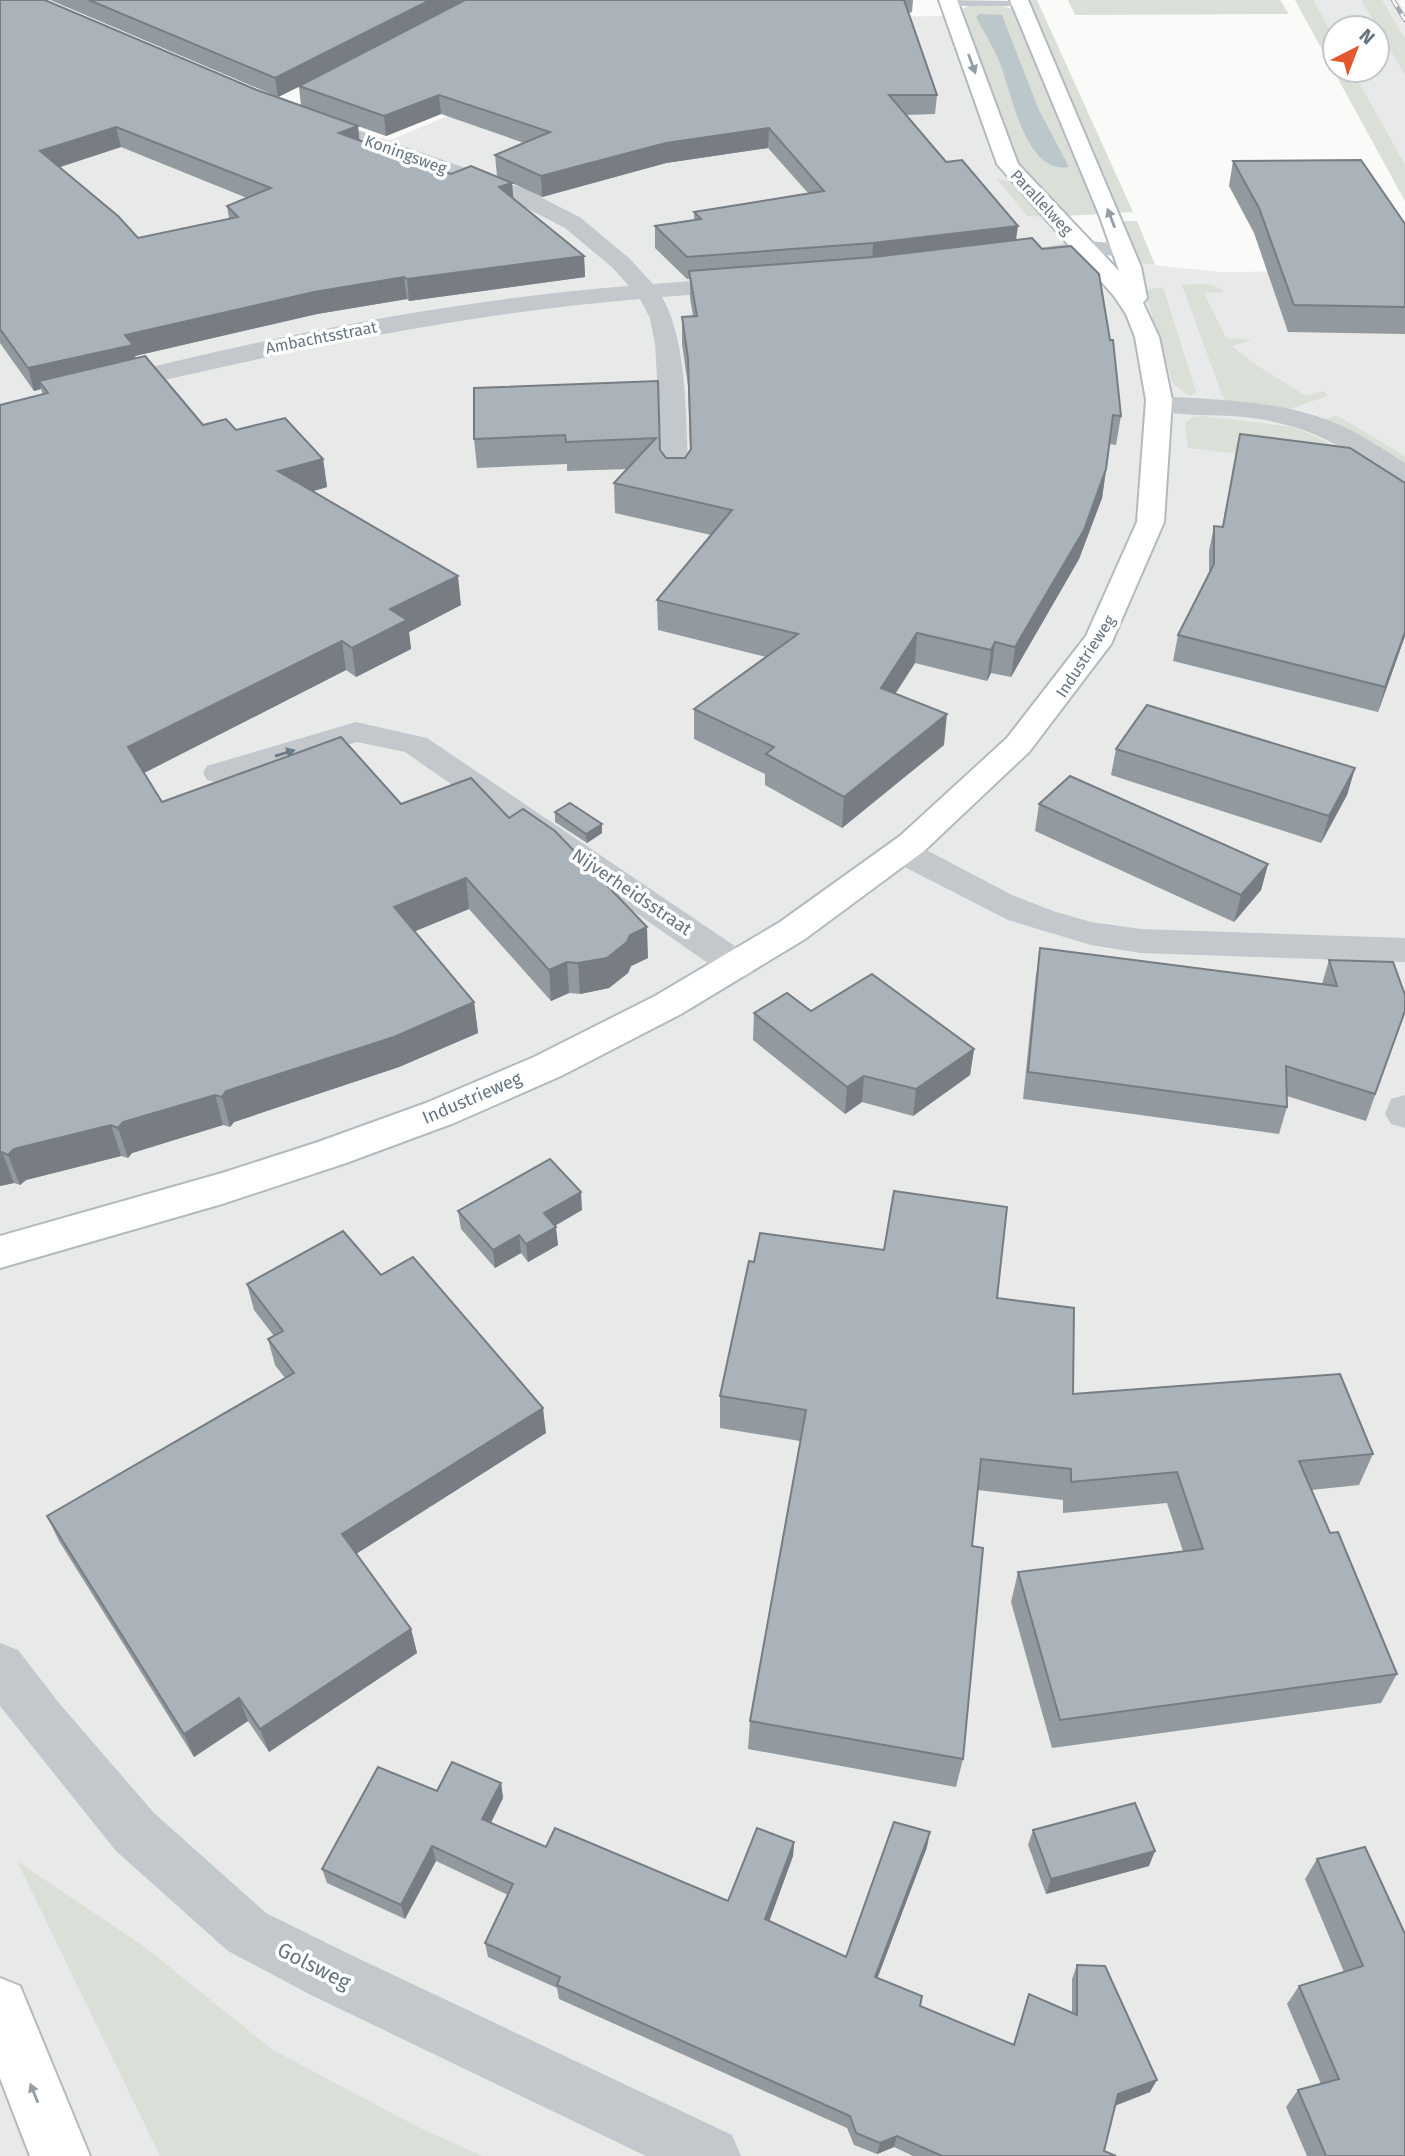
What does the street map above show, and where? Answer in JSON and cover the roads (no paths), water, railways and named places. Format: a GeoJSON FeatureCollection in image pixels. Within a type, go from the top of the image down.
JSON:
{"type":"FeatureCollection","features":[{"type":"Feature","properties":{"kind":"street","name":"Parallelweg"},"geometry":{"type":"LineString","coordinates":[[1135,307],[1116,282],[1009,167],[948,1],[1019,1],[1133,280],[1135,307],[1145,336],[1160,404]]}},
{"type":"Feature","properties":{"kind":"street","name":"Koningsweg"},"geometry":{"type":"LineString","coordinates":[[291,112],[517,194],[573,223],[621,263],[647,291]]}},
{"type":"Feature","properties":{"kind":"street"},"geometry":{"type":"LineString","coordinates":[[1027,255],[1085,248],[1122,249]]}},
{"type":"Feature","properties":{"kind":"street","name":"Ambachtsstraat"},"geometry":{"type":"LineString","coordinates":[[81,391],[296,341],[412,319],[647,291],[768,282]]}},
{"type":"Feature","properties":{"kind":"street"},"geometry":{"type":"LineString","coordinates":[[647,291],[662,318],[667,344],[676,478]]}},
{"type":"Feature","properties":{"kind":"street"},"geometry":{"type":"LineString","coordinates":[[1160,404],[1270,414],[1304,420],[1339,435],[1405,475]]}},
{"type":"Feature","properties":{"kind":"street","name":"Industrieweg"},"geometry":{"type":"LineString","coordinates":[[0,1252],[229,1187],[334,1153],[445,1111],[656,1013],[738,965],[863,883],[955,807],[1016,748],[1048,711],[1103,632],[1143,550],[1152,519],[1158,484],[1160,404]]}},
{"type":"Feature","properties":{"kind":"street","name":"Nijverheidsstraat"},"geometry":{"type":"LineString","coordinates":[[219,773],[356,732],[416,745],[738,965]]}},
{"type":"Feature","properties":{"kind":"street"},"geometry":{"type":"LineString","coordinates":[[903,852],[1018,910],[1059,926],[1099,935],[1141,941],[1405,950]]}},
{"type":"Feature","properties":{"kind":"street","name":"Golsweg"},"geometry":{"type":"LineString","coordinates":[[0,1666],[41,1720],[135,1832],[247,1932],[331,1975],[711,2156]]}},
{"type":"Feature","properties":{"kind":"street"},"geometry":{"type":"LineString","coordinates":[[0,2006],[60,2156]]}},
{"type":"Feature","properties":{"kind":"railway"},"geometry":{"type":"LineString","coordinates":[[1393,0],[1405,20]]}}]}
